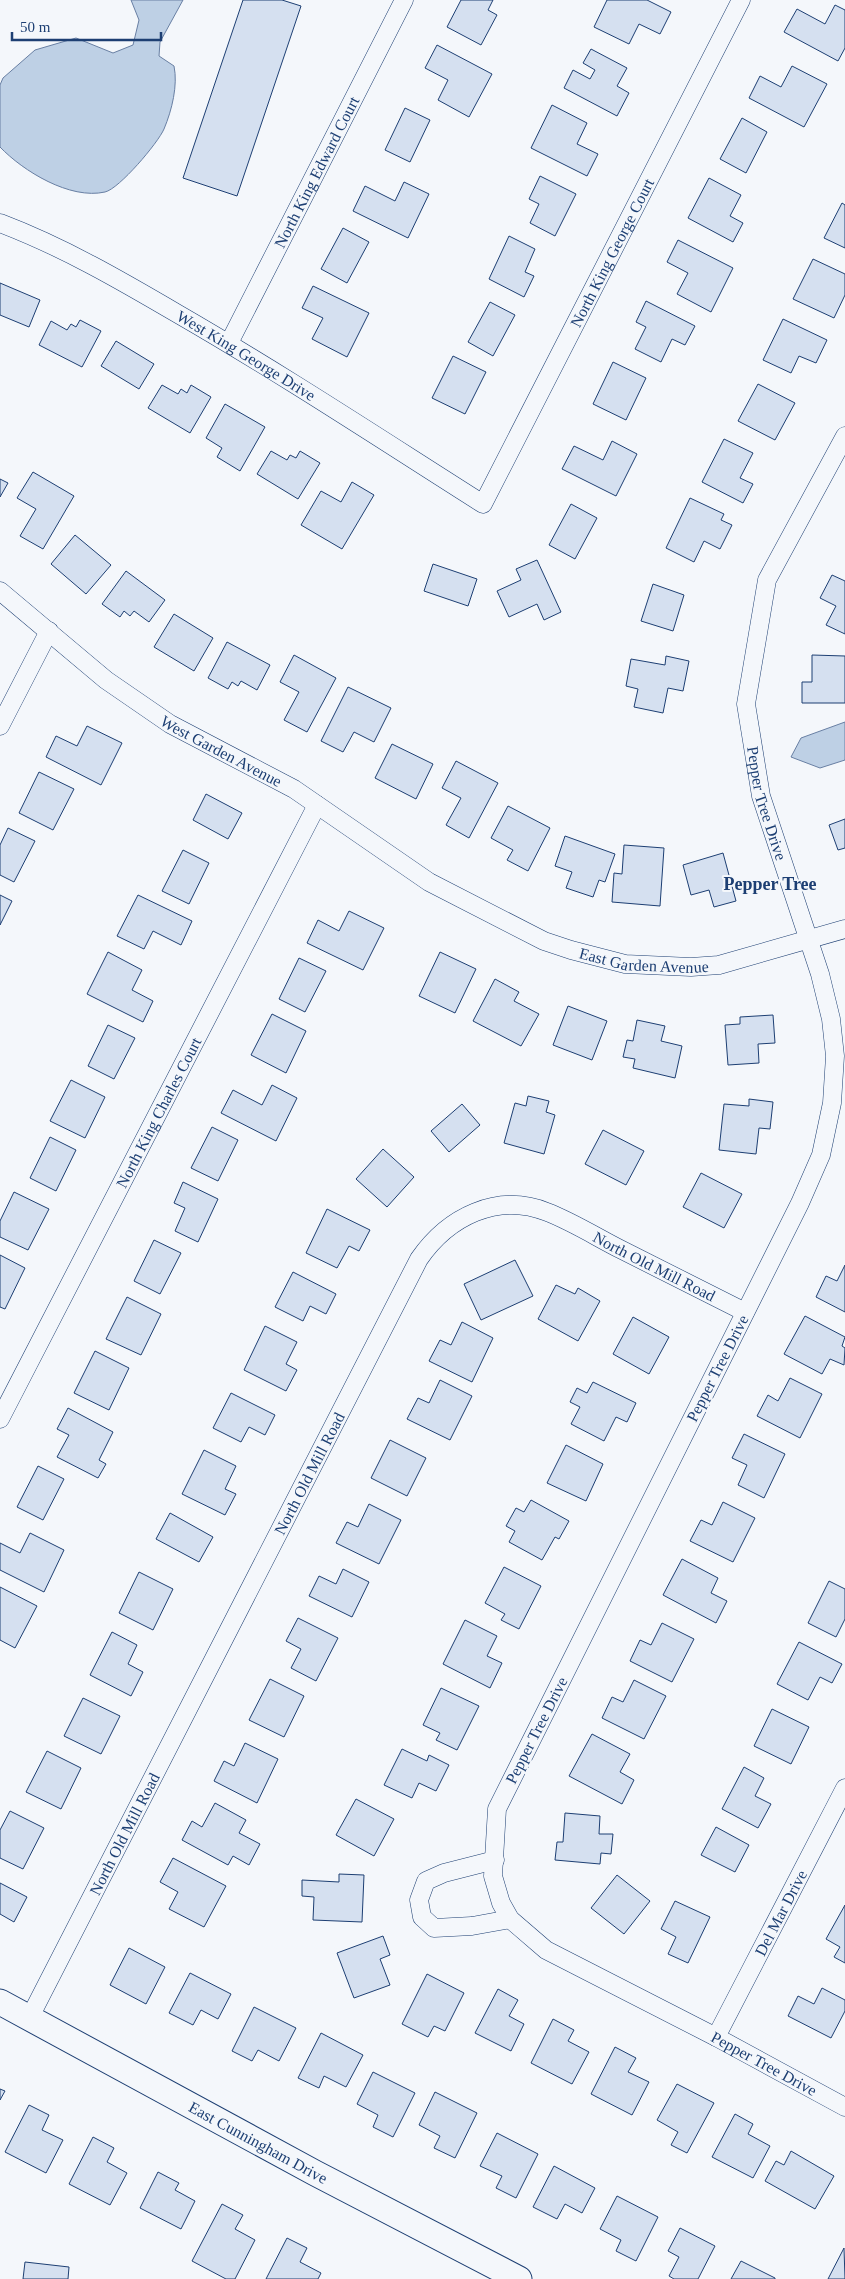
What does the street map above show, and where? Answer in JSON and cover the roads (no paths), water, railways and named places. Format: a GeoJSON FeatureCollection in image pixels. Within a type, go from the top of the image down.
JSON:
{"type":"FeatureCollection","features":[{"type":"Feature","properties":{"kind":"street","name":"North King Edward Court"},"geometry":{"type":"LineString","coordinates":[[229,343],[404,0]]}},
{"type":"Feature","properties":{"kind":"street","name":"North King George Court"},"geometry":{"type":"LineString","coordinates":[[483,504],[741,0]]}},
{"type":"Feature","properties":{"kind":"street","name":"West King George Drive"},"geometry":{"type":"LineString","coordinates":[[0,223],[84,259],[229,343],[483,504]]}},
{"type":"Feature","properties":{"kind":"street","name":"Pepper Tree Drive"},"geometry":{"type":"LineString","coordinates":[[845,436],[767,580],[746,704],[761,796],[820,974],[832,1019],[834,1082],[828,1129],[812,1178],[496,1809],[493,1876],[502,1903],[510,1918],[546,1950],[716,2037],[845,2107]]}},
{"type":"Feature","properties":{"kind":"street","name":"West Garden Avenue"},"geometry":{"type":"LineString","coordinates":[[0,591],[106,680],[170,724],[294,789],[401,864],[453,895]]}},
{"type":"Feature","properties":{"kind":"street"},"geometry":{"type":"LineString","coordinates":[[0,726],[49,631]]}},
{"type":"Feature","properties":{"kind":"street","name":"North King Charles Court"},"geometry":{"type":"LineString","coordinates":[[0,1419],[317,805]]}},
{"type":"Feature","properties":{"kind":"street","name":"East Garden Avenue"},"geometry":{"type":"LineString","coordinates":[[453,895],[544,941],[626,964],[659,966],[719,965],[809,941],[845,929]]}},
{"type":"Feature","properties":{"kind":"street","name":"North Old Mill Road"},"geometry":{"type":"LineString","coordinates":[[30,2016],[419,1259],[429,1245],[444,1230],[457,1221],[487,1208],[509,1205],[547,1212],[745,1312]]}},
{"type":"Feature","properties":{"kind":"street","name":"Del Mar Drive"},"geometry":{"type":"LineString","coordinates":[[716,2037],[845,1788]]}},
{"type":"Feature","properties":{"kind":"street"},"geometry":{"type":"LineString","coordinates":[[495,1860],[444,1873],[426,1881],[419,1900],[422,1918],[434,1928],[472,1926],[510,1918]]}},
{"type":"Feature","properties":{"kind":"street","name":"East Cunningham Drive"},"geometry":{"type":"LineString","coordinates":[[0,2002],[30,2016],[315,2172],[519,2279]]}},
{"type":"Feature","properties":{"kind":"water"},"geometry":{"type":"Polygon","coordinates":[[[131,0],[183,0],[160,42],[159,56],[174,66],[175,73],[174,98],[167,122],[160,136],[146,154],[111,189],[105,192],[91,193],[62,188],[34,174],[0,147],[0,85],[3,78],[35,50],[76,38],[113,53],[133,45],[139,20],[131,0]]]}},
{"type":"Feature","properties":{"kind":"water"},"geometry":{"type":"Polygon","coordinates":[[[845,722],[845,760],[820,768],[791,757],[801,738],[845,722]]]}},
{"type":"Feature","properties":{"kind":"district","name":"Pepper Tree"},"geometry":{"type":"Point","coordinates":[770,884]}}]}
